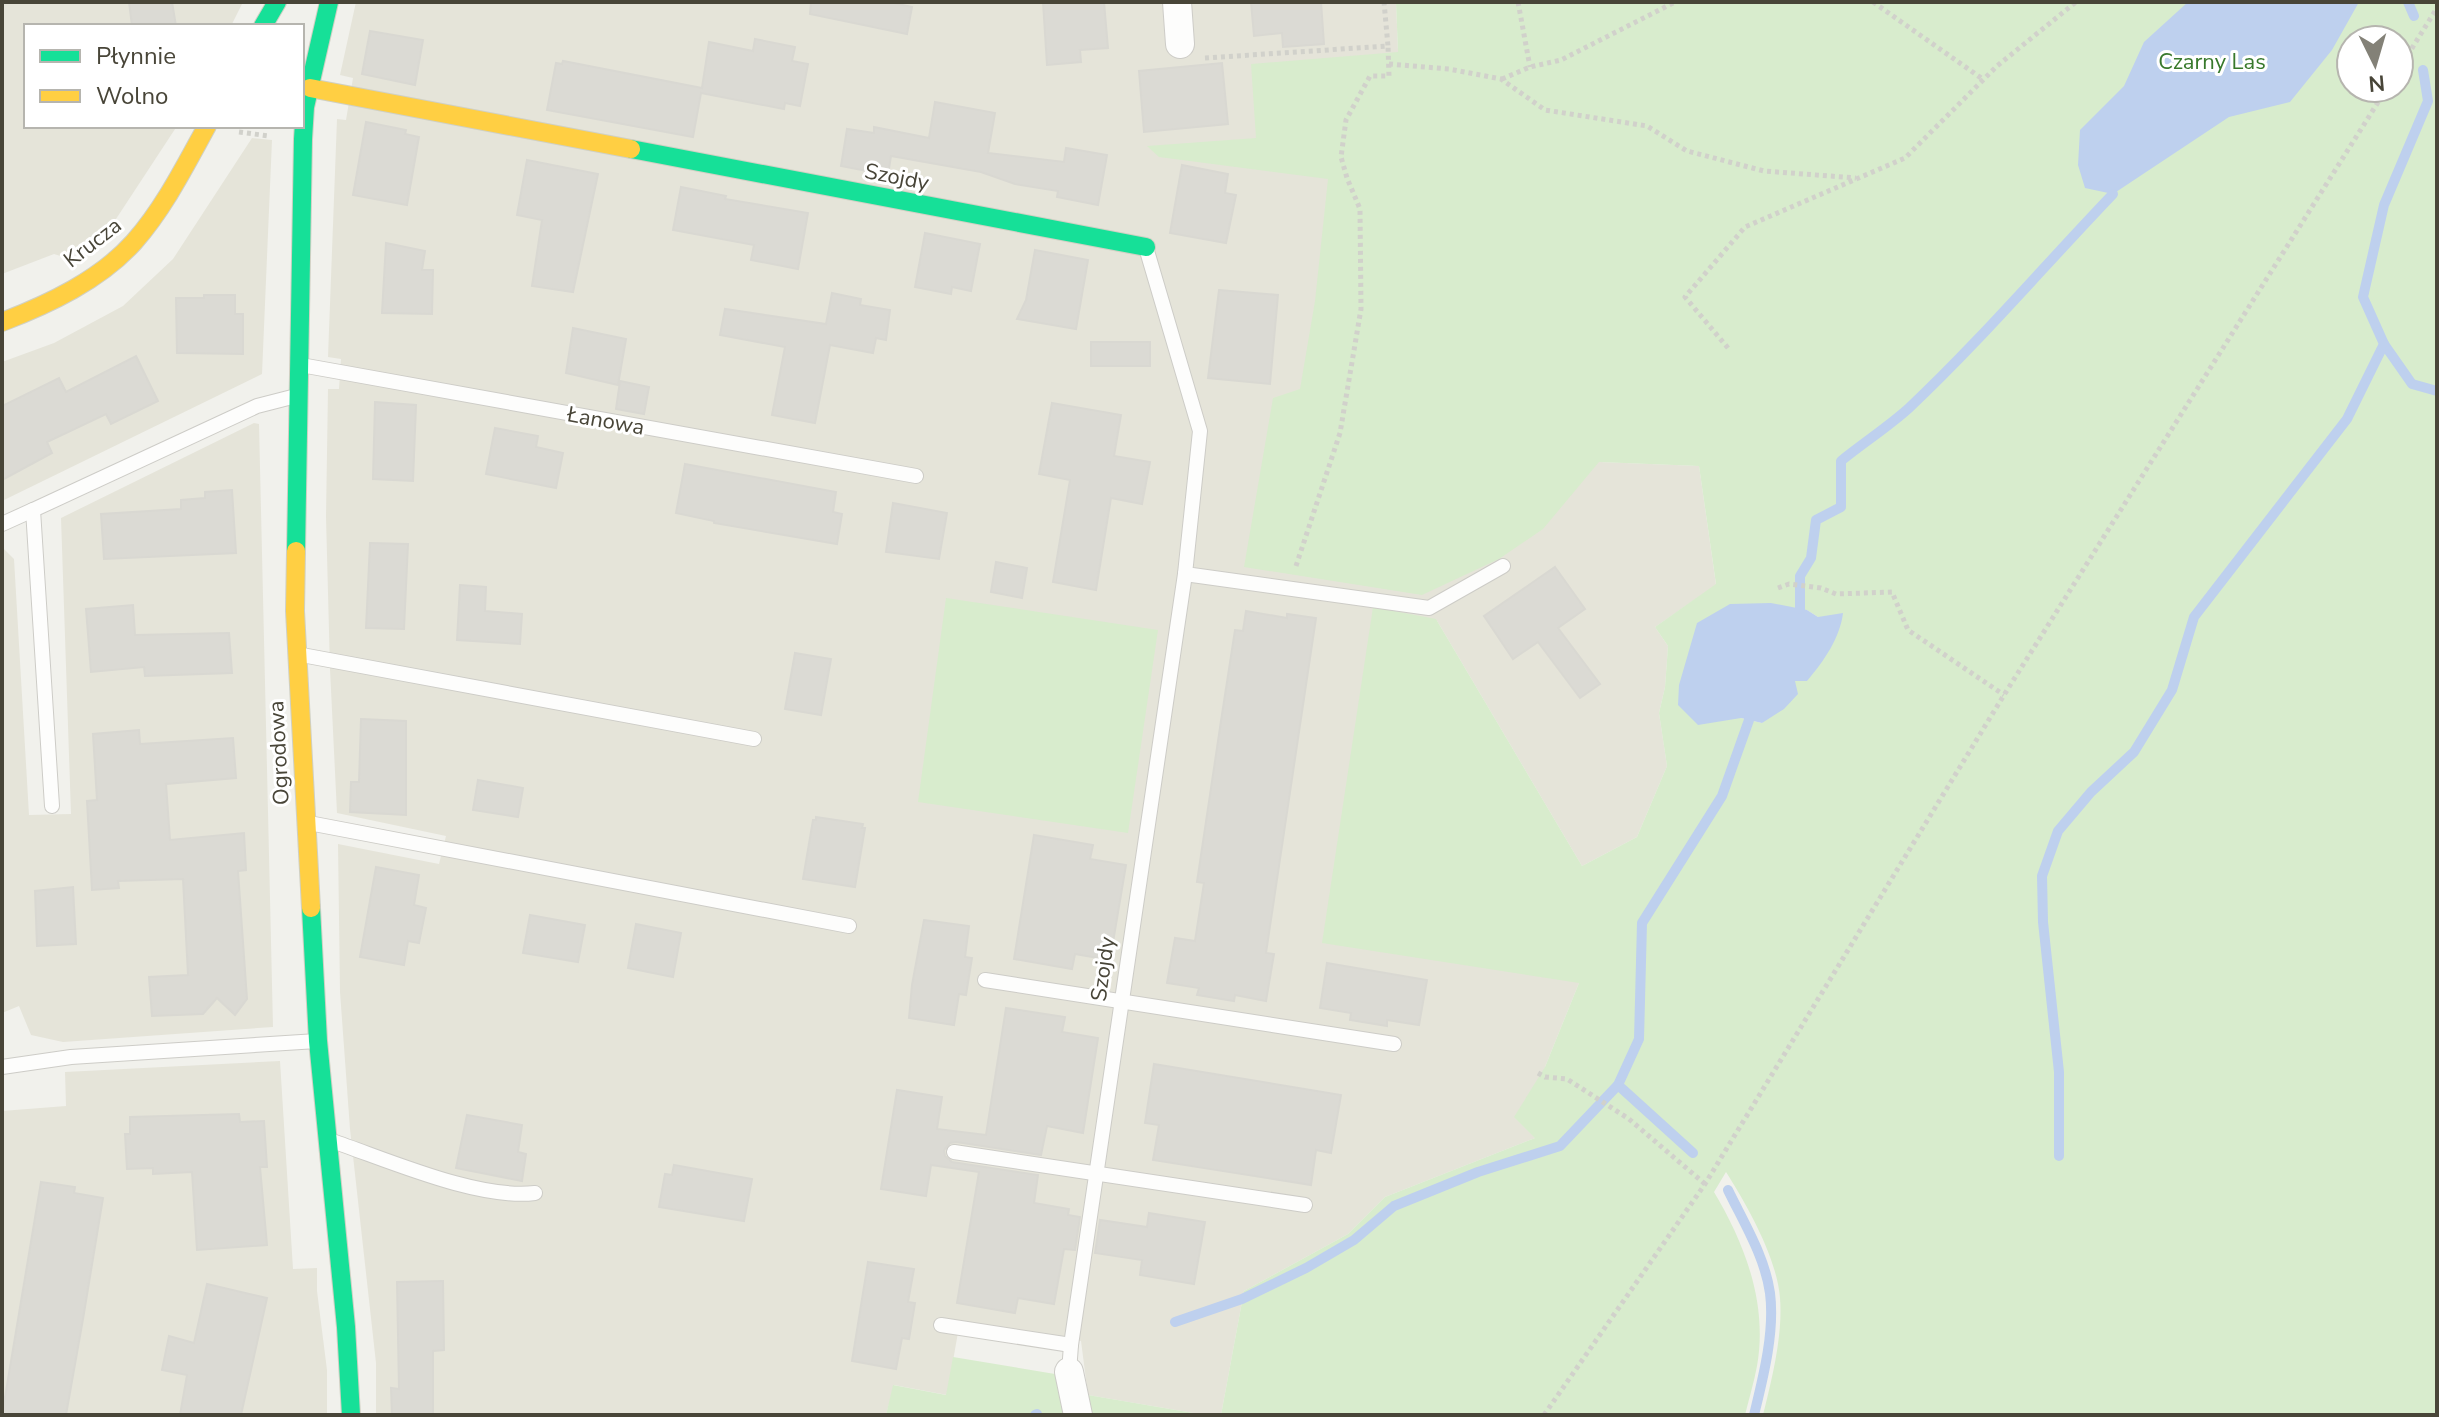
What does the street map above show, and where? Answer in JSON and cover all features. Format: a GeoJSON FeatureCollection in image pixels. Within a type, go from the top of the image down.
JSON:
{"type":"FeatureCollection","features":[{"type":"Feature","properties":{"kind":"street"},"geometry":{"type":"LineString","coordinates":[[264,24],[277,2]]}},
{"type":"Feature","properties":{"kind":"street","name":"Ogrodowa"},"geometry":{"type":"LineString","coordinates":[[329,2],[307,86],[297,364],[295,611],[318,1041],[346,1327],[351,1415]]}},
{"type":"Feature","properties":{"kind":"street"},"geometry":{"type":"LineString","coordinates":[[1177,2],[1180,44]]}},
{"type":"Feature","properties":{"kind":"street","name":"Szojdy"},"geometry":{"type":"LineString","coordinates":[[307,86],[1146,247]]}},
{"type":"Feature","properties":{"kind":"street","name":"Krucza"},"geometry":{"type":"LineString","coordinates":[[2,322],[33,310],[91,276],[132,245],[152,219],[206,128]]}},
{"type":"Feature","properties":{"kind":"street"},"geometry":{"type":"LineString","coordinates":[[1070,1359],[1078,1415]]}},
{"type":"Feature","properties":{"kind":"lane","name":"Szojdy"},"geometry":{"type":"LineString","coordinates":[[1070,1359],[1185,574],[1200,431],[1146,247]]}},
{"type":"Feature","properties":{"kind":"lane","name":"Łanowa"},"geometry":{"type":"LineString","coordinates":[[297,364],[916,476]]}},
{"type":"Feature","properties":{"kind":"lane"},"geometry":{"type":"LineString","coordinates":[[2,524],[257,406],[297,396]]}},
{"type":"Feature","properties":{"kind":"lane"},"geometry":{"type":"LineString","coordinates":[[33,510],[52,806]]}},
{"type":"Feature","properties":{"kind":"lane"},"geometry":{"type":"LineString","coordinates":[[1185,574],[1429,608],[1503,566]]}},
{"type":"Feature","properties":{"kind":"lane"},"geometry":{"type":"LineString","coordinates":[[297,655],[754,739]]}},
{"type":"Feature","properties":{"kind":"lane"},"geometry":{"type":"LineString","coordinates":[[305,822],[849,926]]}},
{"type":"Feature","properties":{"kind":"lane"},"geometry":{"type":"LineString","coordinates":[[985,980],[1394,1044]]}},
{"type":"Feature","properties":{"kind":"lane"},"geometry":{"type":"LineString","coordinates":[[2,1067],[71,1057],[318,1041]]}},
{"type":"Feature","properties":{"kind":"lane"},"geometry":{"type":"LineString","coordinates":[[327,1140],[475,1189],[513,1196],[535,1193]]}},
{"type":"Feature","properties":{"kind":"lane"},"geometry":{"type":"LineString","coordinates":[[954,1152],[1305,1205]]}},
{"type":"Feature","properties":{"kind":"lane"},"geometry":{"type":"LineString","coordinates":[[941,1325],[1070,1359]]}},
{"type":"Feature","properties":{"kind":"path"},"geometry":{"type":"LineString","coordinates":[[1289,588],[1340,433],[1361,309],[1360,209],[1341,157],[1346,120],[1370,76],[1389,76],[1384,2]]}},
{"type":"Feature","properties":{"kind":"path"},"geometry":{"type":"LineString","coordinates":[[1518,2],[1530,67]]}},
{"type":"Feature","properties":{"kind":"path"},"geometry":{"type":"LineString","coordinates":[[1501,79],[1530,67],[1561,60],[1675,2]]}},
{"type":"Feature","properties":{"kind":"path"},"geometry":{"type":"LineString","coordinates":[[1873,2],[1984,80]]}},
{"type":"Feature","properties":{"kind":"path"},"geometry":{"type":"LineString","coordinates":[[1728,348],[1685,297],[1745,227],[1905,158],[1984,80],[2076,2]]}},
{"type":"Feature","properties":{"kind":"path"},"geometry":{"type":"LineString","coordinates":[[2415,43],[2437,8]]}},
{"type":"Feature","properties":{"kind":"path"},"geometry":{"type":"LineString","coordinates":[[1180,44],[1185,60],[1388,46]]}},
{"type":"Feature","properties":{"kind":"path"},"geometry":{"type":"LineString","coordinates":[[1389,64],[1449,69],[1501,79],[1545,110],[1647,126],[1687,151],[1764,171],[1857,179]]}},
{"type":"Feature","properties":{"kind":"path"},"geometry":{"type":"LineString","coordinates":[[1544,1415],[1705,1184],[2004,695],[2377,104]]}},
{"type":"Feature","properties":{"kind":"path"},"geometry":{"type":"LineString","coordinates":[[233,131],[272,137]]}},
{"type":"Feature","properties":{"kind":"path"},"geometry":{"type":"LineString","coordinates":[[1778,588],[1789,584],[1806,585],[1836,594],[1892,592],[1908,630],[2004,695]]}},
{"type":"Feature","properties":{"kind":"path"},"geometry":{"type":"LineString","coordinates":[[1538,1073],[1545,1077],[1567,1079],[1629,1119],[1705,1184]]}},
{"type":"Feature","properties":{"kind":"shaded area"},"geometry":{"type":"Polygon","coordinates":[[[2,2],[243,2],[232,24],[24,24],[24,128],[176,128],[114,222],[67,258],[54,254],[2,274],[2,2]]]}},
{"type":"Feature","properties":{"kind":"shaded area"},"geometry":{"type":"Polygon","coordinates":[[[356,2],[1396,2],[1398,52],[1599,462],[1699,466],[1716,585],[1655,627],[1668,646],[1665,687],[1659,713],[1667,766],[1637,837],[1582,866],[1436,619],[1579,983],[1545,1067],[1535,1138],[1385,1197],[1348,1234],[1244,1291],[1221,1415],[1088,1395],[1081,1341],[960,1321],[947,1395],[894,1385],[886,1415],[376,1415],[376,1363],[350,1129],[340,992],[338,844],[439,864],[446,836],[337,813],[326,517],[328,389],[339,389],[341,359],[328,357],[337,119],[346,120],[353,78],[340,75],[356,2]]]}},
{"type":"Feature","properties":{"kind":"shaded area"},"geometry":{"type":"Polygon","coordinates":[[[252,138],[272,140],[262,374],[2,501],[2,362],[54,343],[123,306],[173,259],[252,138]]]}},
{"type":"Feature","properties":{"kind":"shaded area"},"geometry":{"type":"Polygon","coordinates":[[[254,423],[259,424],[273,1027],[63,1042],[31,1035],[19,1006],[2,1013],[2,547],[14,559],[29,815],[71,814],[61,518],[254,423]]]}},
{"type":"Feature","properties":{"kind":"shaded area"},"geometry":{"type":"Polygon","coordinates":[[[280,1061],[293,1269],[317,1268],[327,1370],[327,1415],[2,1415],[2,1111],[66,1106],[65,1072],[280,1061]]]}},
{"type":"Feature","properties":{"kind":"green space"},"geometry":{"type":"Polygon","coordinates":[[[1396,2],[2437,2],[2437,1415],[1763,1415],[1778,1342],[1778,1282],[1760,1232],[1726,1172],[1714,1192],[1744,1254],[1759,1320],[1757,1366],[1745,1415],[1221,1415],[1244,1291],[1348,1234],[1385,1197],[1535,1138],[1514,1117],[1545,1067],[1579,983],[1322,943],[1373,607],[1436,619],[1582,866],[1637,837],[1667,766],[1659,713],[1665,687],[1668,646],[1655,627],[1716,584],[1699,466],[1599,462],[1543,529],[1499,559],[1422,595],[1244,567],[1273,398],[1300,389],[1315,301],[1328,179],[1159,157],[1147,146],[1256,138],[1251,64],[1398,52],[1396,2]],[[1807,610],[1741,718],[1762,723],[1795,681],[1818,617],[1807,610]]]}},
{"type":"Feature","properties":{"kind":"green space"},"geometry":{"type":"Polygon","coordinates":[[[946,598],[1158,630],[1128,833],[918,802],[946,598]]]}},
{"type":"Feature","properties":{"kind":"green space"},"geometry":{"type":"Polygon","coordinates":[[[953,1357],[1061,1375],[1071,1415],[886,1415],[893,1385],[946,1395],[953,1357]]]}},
{"type":"Feature","properties":{"kind":"green space"},"geometry":{"type":"Polygon","coordinates":[[[1088,1395],[1205,1415],[1092,1415],[1088,1395]]]}},
{"type":"Feature","properties":{"kind":"water","name":"Czarny Las"},"geometry":{"type":"Polygon","coordinates":[[[2188,2],[2359,2],[2347,24],[2335,24],[2332,50],[2290,102],[2229,117],[2113,194],[2085,188],[2078,165],[2080,130],[2124,86],[2144,42],[2188,2]]]}},
{"type":"Feature","properties":{"kind":"water"},"geometry":{"type":"Polygon","coordinates":[[[1771,603],[1807,610],[1818,617],[1843,613],[1830,649],[1807,681],[1795,681],[1798,694],[1784,709],[1762,723],[1741,718],[1698,725],[1678,705],[1679,685],[1697,623],[1730,604],[1771,603]]]}},
{"type":"Feature","properties":{"kind":"building"},"geometry":{"type":"Polygon","coordinates":[[[129,2],[172,2],[176,24],[132,24],[129,2]]]}},
{"type":"Feature","properties":{"kind":"building"},"geometry":{"type":"Polygon","coordinates":[[[811,2],[889,2],[912,7],[907,34],[810,14],[811,2]]]}},
{"type":"Feature","properties":{"kind":"building"},"geometry":{"type":"Polygon","coordinates":[[[1043,2],[1104,2],[1108,48],[1080,50],[1081,62],[1047,65],[1043,2]]]}},
{"type":"Feature","properties":{"kind":"building"},"geometry":{"type":"Polygon","coordinates":[[[1251,2],[1321,2],[1324,44],[1283,47],[1282,33],[1254,36],[1251,2]]]}},
{"type":"Feature","properties":{"kind":"building"},"geometry":{"type":"Polygon","coordinates":[[[370,31],[423,40],[415,85],[362,74],[370,31]]]}},
{"type":"Feature","properties":{"kind":"building"},"geometry":{"type":"Polygon","coordinates":[[[755,39],[795,47],[792,61],[808,64],[800,106],[785,103],[784,109],[701,93],[693,137],[547,110],[556,63],[562,64],[563,61],[702,88],[709,42],[753,51],[755,39]]]}},
{"type":"Feature","properties":{"kind":"building"},"geometry":{"type":"Polygon","coordinates":[[[1222,63],[1228,124],[1144,132],[1139,71],[1222,63]]]}},
{"type":"Feature","properties":{"kind":"building"},"geometry":{"type":"Polygon","coordinates":[[[935,102],[995,113],[988,153],[1064,162],[1066,148],[1107,155],[1098,205],[1057,197],[1058,191],[1015,184],[981,172],[891,156],[888,175],[841,166],[847,129],[874,133],[874,127],[929,138],[935,102]]]}},
{"type":"Feature","properties":{"kind":"building"},"geometry":{"type":"Polygon","coordinates":[[[366,122],[406,130],[405,134],[419,137],[407,205],[353,195],[366,122]]]}},
{"type":"Feature","properties":{"kind":"building"},"geometry":{"type":"Polygon","coordinates":[[[527,160],[598,174],[573,292],[532,286],[542,220],[517,215],[527,160]]]}},
{"type":"Feature","properties":{"kind":"building"},"geometry":{"type":"Polygon","coordinates":[[[1182,165],[1228,174],[1225,193],[1236,195],[1226,243],[1170,233],[1182,165]]]}},
{"type":"Feature","properties":{"kind":"building"},"geometry":{"type":"Polygon","coordinates":[[[681,187],[726,196],[725,199],[808,213],[798,269],[751,260],[754,245],[673,230],[681,187]]]}},
{"type":"Feature","properties":{"kind":"building"},"geometry":{"type":"Polygon","coordinates":[[[925,233],[980,244],[971,291],[952,287],[951,294],[915,287],[925,233]]]}},
{"type":"Feature","properties":{"kind":"building"},"geometry":{"type":"Polygon","coordinates":[[[386,243],[425,251],[422,270],[433,270],[432,314],[382,313],[386,243]]]}},
{"type":"Feature","properties":{"kind":"building"},"geometry":{"type":"Polygon","coordinates":[[[1035,250],[1088,260],[1076,329],[1017,319],[1026,300],[1035,250]]]}},
{"type":"Feature","properties":{"kind":"building"},"geometry":{"type":"Polygon","coordinates":[[[1219,290],[1278,295],[1270,384],[1208,378],[1219,290]]]}},
{"type":"Feature","properties":{"kind":"building"},"geometry":{"type":"Polygon","coordinates":[[[832,293],[861,299],[860,305],[890,310],[886,340],[876,338],[873,353],[830,345],[815,423],[772,415],[785,347],[720,335],[725,309],[826,324],[832,293]]]}},
{"type":"Feature","properties":{"kind":"building"},"geometry":{"type":"Polygon","coordinates":[[[204,295],[235,295],[235,314],[243,314],[243,354],[177,353],[176,298],[204,298],[204,295]]]}},
{"type":"Feature","properties":{"kind":"building"},"geometry":{"type":"Polygon","coordinates":[[[573,328],[626,339],[618,385],[566,373],[573,328]]]}},
{"type":"Feature","properties":{"kind":"building"},"geometry":{"type":"Polygon","coordinates":[[[1091,342],[1150,342],[1150,366],[1091,366],[1091,342]]]}},
{"type":"Feature","properties":{"kind":"building"},"geometry":{"type":"Polygon","coordinates":[[[136,356],[158,401],[111,424],[106,414],[47,442],[52,453],[2,480],[2,406],[59,378],[66,392],[136,356]]]}},
{"type":"Feature","properties":{"kind":"building"},"geometry":{"type":"Polygon","coordinates":[[[620,381],[649,387],[644,414],[616,409],[620,381]]]}},
{"type":"Feature","properties":{"kind":"building"},"geometry":{"type":"Polygon","coordinates":[[[375,402],[416,405],[413,481],[373,479],[375,402]]]}},
{"type":"Feature","properties":{"kind":"building"},"geometry":{"type":"Polygon","coordinates":[[[1052,403],[1121,415],[1114,456],[1150,462],[1142,504],[1111,498],[1096,590],[1053,582],[1070,480],[1039,474],[1052,403]]]}},
{"type":"Feature","properties":{"kind":"building"},"geometry":{"type":"Polygon","coordinates":[[[495,428],[538,436],[536,447],[563,453],[556,488],[486,474],[495,428]]]}},
{"type":"Feature","properties":{"kind":"building"},"geometry":{"type":"Polygon","coordinates":[[[685,464],[836,492],[833,512],[842,514],[837,544],[714,523],[676,513],[685,464]]]}},
{"type":"Feature","properties":{"kind":"building"},"geometry":{"type":"Polygon","coordinates":[[[232,490],[236,553],[104,559],[101,514],[181,509],[181,500],[205,498],[205,492],[232,490]]]}},
{"type":"Feature","properties":{"kind":"building"},"geometry":{"type":"Polygon","coordinates":[[[893,503],[947,513],[939,559],[886,552],[893,503]]]}},
{"type":"Feature","properties":{"kind":"building"},"geometry":{"type":"Polygon","coordinates":[[[370,543],[408,544],[404,629],[366,628],[370,543]]]}},
{"type":"Feature","properties":{"kind":"building"},"geometry":{"type":"Polygon","coordinates":[[[996,562],[1027,568],[1022,598],[991,592],[996,562]]]}},
{"type":"Feature","properties":{"kind":"building"},"geometry":{"type":"Polygon","coordinates":[[[1555,567],[1585,609],[1558,628],[1600,684],[1580,698],[1538,642],[1513,659],[1484,616],[1555,567]]]}},
{"type":"Feature","properties":{"kind":"building"},"geometry":{"type":"Polygon","coordinates":[[[460,585],[486,587],[485,611],[522,614],[520,644],[457,640],[460,585]]]}},
{"type":"Feature","properties":{"kind":"building"},"geometry":{"type":"Polygon","coordinates":[[[133,605],[135,635],[229,633],[232,673],[145,676],[144,667],[91,672],[86,609],[133,605]]]}},
{"type":"Feature","properties":{"kind":"building"},"geometry":{"type":"Polygon","coordinates":[[[1246,611],[1287,618],[1287,614],[1316,618],[1266,953],[1274,954],[1266,1001],[1235,995],[1234,1001],[1197,995],[1199,988],[1167,983],[1175,938],[1195,941],[1204,883],[1197,882],[1235,630],[1243,631],[1246,611]]]}},
{"type":"Feature","properties":{"kind":"building"},"geometry":{"type":"Polygon","coordinates":[[[795,653],[831,659],[821,715],[785,709],[795,653]]]}},
{"type":"Feature","properties":{"kind":"building"},"geometry":{"type":"Polygon","coordinates":[[[361,719],[406,721],[406,815],[350,812],[351,782],[359,782],[361,719]]]}},
{"type":"Feature","properties":{"kind":"building"},"geometry":{"type":"Polygon","coordinates":[[[139,730],[140,744],[233,738],[236,778],[166,784],[170,840],[244,833],[246,870],[238,871],[247,999],[235,1015],[217,998],[203,1014],[152,1016],[149,977],[188,975],[183,879],[118,881],[119,888],[92,890],[87,801],[97,800],[93,734],[139,730]]]}},
{"type":"Feature","properties":{"kind":"building"},"geometry":{"type":"Polygon","coordinates":[[[478,780],[523,788],[518,817],[473,810],[478,780]]]}},
{"type":"Feature","properties":{"kind":"building"},"geometry":{"type":"Polygon","coordinates":[[[816,817],[863,824],[862,828],[865,828],[855,887],[803,879],[816,817]]]}},
{"type":"Feature","properties":{"kind":"building"},"geometry":{"type":"Polygon","coordinates":[[[1034,835],[1093,845],[1090,859],[1126,865],[1110,960],[1075,954],[1072,969],[1014,959],[1034,835]]]}},
{"type":"Feature","properties":{"kind":"building"},"geometry":{"type":"Polygon","coordinates":[[[376,867],[419,875],[414,905],[426,908],[419,943],[408,941],[404,965],[360,957],[376,867]]]}},
{"type":"Feature","properties":{"kind":"building"},"geometry":{"type":"Polygon","coordinates":[[[73,887],[76,944],[37,946],[35,891],[73,887]]]}},
{"type":"Feature","properties":{"kind":"building"},"geometry":{"type":"Polygon","coordinates":[[[530,915],[585,925],[578,962],[523,953],[530,915]]]}},
{"type":"Feature","properties":{"kind":"building"},"geometry":{"type":"Polygon","coordinates":[[[924,920],[969,926],[965,957],[972,958],[966,995],[959,994],[954,1025],[909,1018],[924,920]]]}},
{"type":"Feature","properties":{"kind":"building"},"geometry":{"type":"Polygon","coordinates":[[[636,924],[681,933],[673,977],[628,968],[636,924]]]}},
{"type":"Feature","properties":{"kind":"building"},"geometry":{"type":"Polygon","coordinates":[[[1327,963],[1427,980],[1419,1025],[1387,1020],[1387,1026],[1350,1020],[1351,1013],[1320,1008],[1327,963]]]}},
{"type":"Feature","properties":{"kind":"building"},"geometry":{"type":"Polygon","coordinates":[[[1006,1008],[1065,1017],[1062,1032],[1098,1038],[1083,1133],[1047,1126],[1041,1155],[956,1142],[950,1143],[944,1150],[945,1156],[952,1162],[1038,1175],[1034,1203],[1069,1209],[1068,1215],[1080,1217],[1075,1250],[1064,1249],[1054,1304],[1018,1298],[1015,1313],[957,1303],[979,1172],[931,1165],[926,1196],[881,1189],[897,1090],[942,1097],[937,1129],[986,1135],[1006,1008]]]}},
{"type":"Feature","properties":{"kind":"building"},"geometry":{"type":"Polygon","coordinates":[[[1154,1064],[1341,1095],[1331,1153],[1316,1150],[1311,1185],[1153,1160],[1159,1125],[1145,1123],[1154,1064]]]}},
{"type":"Feature","properties":{"kind":"building"},"geometry":{"type":"Polygon","coordinates":[[[239,1114],[240,1122],[264,1121],[267,1167],[260,1167],[267,1245],[197,1250],[192,1172],[153,1174],[153,1168],[127,1169],[125,1134],[130,1134],[130,1117],[239,1114]]]}},
{"type":"Feature","properties":{"kind":"building"},"geometry":{"type":"Polygon","coordinates":[[[467,1115],[522,1125],[518,1152],[526,1154],[522,1181],[456,1168],[467,1115]]]}},
{"type":"Feature","properties":{"kind":"building"},"geometry":{"type":"Polygon","coordinates":[[[674,1165],[752,1179],[744,1221],[659,1207],[665,1174],[672,1175],[674,1165]]]}},
{"type":"Feature","properties":{"kind":"building"},"geometry":{"type":"Polygon","coordinates":[[[41,1182],[75,1187],[74,1193],[103,1198],[83,1319],[66,1415],[2,1415],[41,1182]]]}},
{"type":"Feature","properties":{"kind":"building"},"geometry":{"type":"Polygon","coordinates":[[[1149,1213],[1205,1222],[1194,1284],[1140,1275],[1142,1260],[1095,1253],[1100,1220],[1147,1227],[1149,1213]]]}},
{"type":"Feature","properties":{"kind":"building"},"geometry":{"type":"Polygon","coordinates":[[[868,1262],[914,1269],[908,1302],[915,1303],[909,1339],[902,1338],[896,1369],[852,1361],[868,1262]]]}},
{"type":"Feature","properties":{"kind":"building"},"geometry":{"type":"Polygon","coordinates":[[[443,1281],[444,1350],[433,1351],[433,1415],[392,1415],[391,1388],[399,1389],[397,1282],[443,1281]]]}},
{"type":"Feature","properties":{"kind":"building"},"geometry":{"type":"Polygon","coordinates":[[[207,1284],[267,1298],[241,1415],[180,1415],[187,1375],[162,1370],[169,1336],[194,1343],[207,1284]]]}},
{"type":"Feature","properties":{"kind":"waterway"},"geometry":{"type":"LineString","coordinates":[[2408,2],[2414,16]]}},
{"type":"Feature","properties":{"kind":"waterway"},"geometry":{"type":"LineString","coordinates":[[2059,1156],[2059,1072],[2043,922],[2042,876],[2058,831],[2091,792],[2134,752],[2172,690],[2194,617],[2347,419],[2384,344],[2363,297],[2384,205],[2428,101],[2423,70]]}},
{"type":"Feature","properties":{"kind":"waterway"},"geometry":{"type":"LineString","coordinates":[[1800,609],[1800,576],[1811,558],[1816,520],[1841,507],[1841,461],[1901,415],[1936,382],[2113,194]]}},
{"type":"Feature","properties":{"kind":"waterway"},"geometry":{"type":"LineString","coordinates":[[2384,344],[2412,384],[2437,391]]}},
{"type":"Feature","properties":{"kind":"waterway"},"geometry":{"type":"LineString","coordinates":[[1693,1153],[1618,1085],[1639,1039],[1642,923],[1722,796],[1749,720]]}},
{"type":"Feature","properties":{"kind":"waterway"},"geometry":{"type":"LineString","coordinates":[[1175,1322],[1242,1299],[1306,1268],[1354,1240],[1394,1206],[1478,1172],[1560,1146],[1618,1085]]}},
{"type":"Feature","properties":{"kind":"waterway"},"geometry":{"type":"LineString","coordinates":[[1728,1190],[1759,1253],[1770,1293],[1770,1339],[1754,1415]]}},
{"type":"Feature","properties":{"kind":"traffic: fast"},"geometry":{"type":"LineString","coordinates":[[264,24],[277,2]]}},
{"type":"Feature","properties":{"kind":"traffic: fast"},"geometry":{"type":"LineString","coordinates":[[304,123],[329,2]]}},
{"type":"Feature","properties":{"kind":"traffic: fast"},"geometry":{"type":"LineString","coordinates":[[296,551],[304,128]]}},
{"type":"Feature","properties":{"kind":"traffic: fast"},"geometry":{"type":"LineString","coordinates":[[631,149],[1146,247]]}},
{"type":"Feature","properties":{"kind":"traffic: fast"},"geometry":{"type":"LineString","coordinates":[[311,908],[318,1041],[346,1327],[351,1415]]}},
{"type":"Feature","properties":{"kind":"traffic: slow"},"geometry":{"type":"LineString","coordinates":[[310,88],[631,149]]}},
{"type":"Feature","properties":{"kind":"traffic: slow"},"geometry":{"type":"LineString","coordinates":[[2,322],[73,290],[120,256],[155,215],[206,128]]}},
{"type":"Feature","properties":{"kind":"traffic: slow"},"geometry":{"type":"LineString","coordinates":[[296,551],[295,611],[311,908]]}}]}
